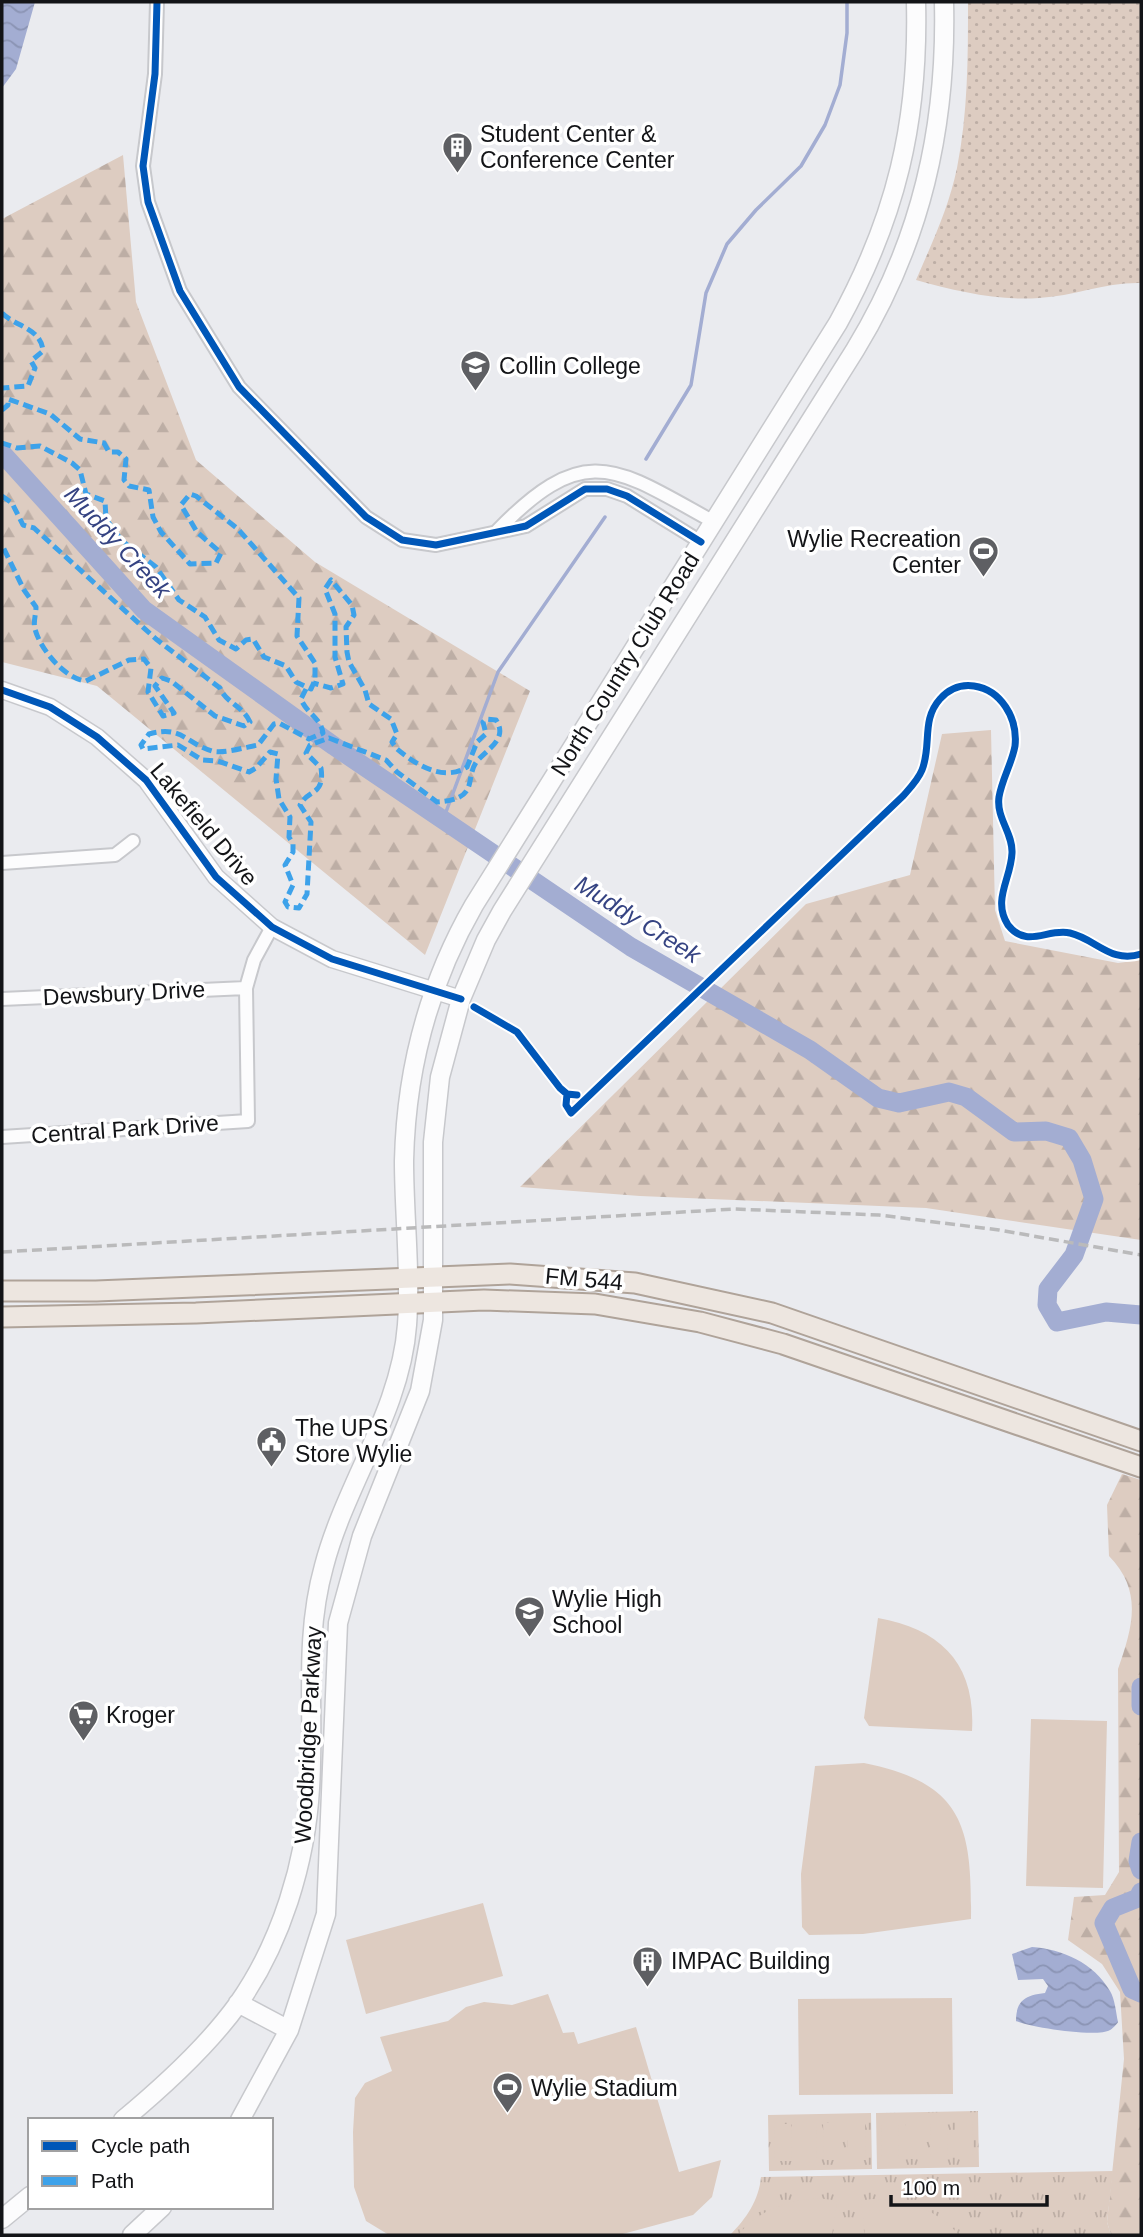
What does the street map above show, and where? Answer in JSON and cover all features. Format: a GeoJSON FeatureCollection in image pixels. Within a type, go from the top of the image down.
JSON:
{"type":"FeatureCollection","features":[{"type":"Feature","properties":{"kind":"main road","name":"North Country Club Road"},"geometry":{"type":"LineString","coordinates":[[407,1304],[404,1163],[407,1102],[416,1049],[433,989],[453,943],[482,892],[838,323],[863,277],[885,226],[904,158],[914,95],[916,2]]}},
{"type":"Feature","properties":{"kind":"main road","name":"North Country Club Road"},"geometry":{"type":"LineString","coordinates":[[434,1303],[434,1118],[440,1077],[461,999],[486,940],[502,911],[861,340],[888,290],[916,221],[933,156],[944,71],[944,2]]}},
{"type":"Feature","properties":{"kind":"main road"},"geometry":{"type":"LineString","coordinates":[[863,277],[888,290]]}},
{"type":"Feature","properties":{"kind":"main road"},"geometry":{"type":"LineString","coordinates":[[714,522],[729,551]]}},
{"type":"Feature","properties":{"kind":"main road"},"geometry":{"type":"LineString","coordinates":[[701,542],[729,551]]}},
{"type":"Feature","properties":{"kind":"main road","name":"FM 544"},"geometry":{"type":"LineString","coordinates":[[2,1291],[109,1291],[510,1274],[635,1283],[725,1300],[858,1342],[1139,1440]]}},
{"type":"Feature","properties":{"kind":"main road","name":"FM 544"},"geometry":{"type":"LineString","coordinates":[[2,1317],[171,1314],[538,1300],[595,1304],[660,1314],[760,1338],[1133,1464]]}},
{"type":"Feature","properties":{"kind":"main road","name":"Woodbridge Parkway"},"geometry":{"type":"LineString","coordinates":[[241,2118],[289,2031],[326,1914],[338,1623],[362,1536],[393,1465],[420,1391],[434,1303]]}},
{"type":"Feature","properties":{"kind":"main road","name":"Woodbridge Parkway"},"geometry":{"type":"LineString","coordinates":[[125,2118],[206,2042],[238,2003],[279,1923],[302,1855],[310,1787],[309,1689],[314,1621],[323,1569],[340,1514],[397,1374],[407,1328],[407,1304]]}},
{"type":"Feature","properties":{"kind":"main road"},"geometry":{"type":"LineString","coordinates":[[850,1367],[858,1342]]}},
{"type":"Feature","properties":{"kind":"main road"},"geometry":{"type":"LineString","coordinates":[[366,1455],[393,1465]]}},
{"type":"Feature","properties":{"kind":"main road"},"geometry":{"type":"LineString","coordinates":[[314,1621],[338,1623]]}},
{"type":"Feature","properties":{"kind":"main road"},"geometry":{"type":"LineString","coordinates":[[310,1787],[333,1788]]}},
{"type":"Feature","properties":{"kind":"main road"},"geometry":{"type":"LineString","coordinates":[[238,2003],[289,2031]]}},
{"type":"Feature","properties":{"kind":"main road"},"geometry":{"type":"LineString","coordinates":[[2,2218],[28,2198]]}},
{"type":"Feature","properties":{"kind":"main road"},"geometry":{"type":"LineString","coordinates":[[132,2235],[158,2209]]}},
{"type":"Feature","properties":{"kind":"street"},"geometry":{"type":"LineString","coordinates":[[158,2],[155,74],[143,166],[148,202],[180,291],[207,339],[239,387],[375,523],[402,540],[436,545],[475,539],[497,531],[526,526],[584,489],[607,488],[628,496],[701,542]]}},
{"type":"Feature","properties":{"kind":"street"},"geometry":{"type":"LineString","coordinates":[[497,531],[516,512],[556,482],[581,472],[602,470],[627,474],[714,522]]}},
{"type":"Feature","properties":{"kind":"street","name":"Lakefield Drive"},"geometry":{"type":"LineString","coordinates":[[2,690],[50,707],[97,737],[146,780],[216,877],[272,927],[332,958],[461,999]]}},
{"type":"Feature","properties":{"kind":"street"},"geometry":{"type":"LineString","coordinates":[[2,863],[116,855],[133,841]]}},
{"type":"Feature","properties":{"kind":"street"},"geometry":{"type":"LineString","coordinates":[[246,988],[254,960],[272,927]]}},
{"type":"Feature","properties":{"kind":"street","name":"Dewsbury Drive"},"geometry":{"type":"LineString","coordinates":[[2,999],[246,988]]}},
{"type":"Feature","properties":{"kind":"street","name":"Central Park Drive"},"geometry":{"type":"LineString","coordinates":[[2,1136],[248,1121],[246,988]]}},
{"type":"Feature","properties":{"kind":"green space"},"geometry":{"type":"Polygon","coordinates":[[[968,2],[1141,2],[1141,283],[1023,299],[977,294],[916,280],[945,211],[961,147],[968,2]]]}},
{"type":"Feature","properties":{"kind":"green space"},"geometry":{"type":"Polygon","coordinates":[[[123,155],[136,302],[196,460],[315,562],[530,691],[425,955],[97,686],[2,662],[2,219],[123,155]]]}},
{"type":"Feature","properties":{"kind":"green space"},"geometry":{"type":"Polygon","coordinates":[[[991,730],[995,910],[1005,941],[1118,963],[1141,960],[1141,1240],[926,1208],[640,1196],[520,1187],[806,904],[910,875],[942,734],[991,730]]]}},
{"type":"Feature","properties":{"kind":"green space"},"geometry":{"type":"Polygon","coordinates":[[[1122,1474],[1141,1480],[1141,2235],[1111,2235],[1107,2222],[1124,2059],[1120,1992],[1102,1964],[1068,1940],[1074,1897],[1105,1895],[1119,1872],[1118,1669],[1128,1638],[1132,1610],[1127,1582],[1109,1556],[1107,1505],[1122,1474]]]}},
{"type":"Feature","properties":{"kind":"green space"},"geometry":{"type":"Polygon","coordinates":[[[878,1618],[920,1631],[950,1653],[961,1669],[968,1687],[972,1707],[972,1731],[869,1726],[864,1718],[878,1618]]]}},
{"type":"Feature","properties":{"kind":"green space"},"geometry":{"type":"Polygon","coordinates":[[[1031,1719],[1107,1721],[1103,1888],[1026,1886],[1031,1719]]]}},
{"type":"Feature","properties":{"kind":"green space"},"geometry":{"type":"Polygon","coordinates":[[[864,1763],[923,1783],[942,1797],[955,1814],[964,1834],[969,1859],[971,1919],[863,1934],[809,1935],[802,1927],[801,1874],[815,1766],[864,1763]]]}},
{"type":"Feature","properties":{"kind":"green space"},"geometry":{"type":"Polygon","coordinates":[[[483,1903],[503,1976],[366,2014],[346,1940],[483,1903]]]}},
{"type":"Feature","properties":{"kind":"green space","name":"Wylie Stadium"},"geometry":{"type":"Polygon","coordinates":[[[548,1994],[563,2033],[574,2032],[578,2044],[636,2027],[679,2172],[721,2160],[712,2197],[693,2215],[619,2235],[389,2235],[366,2221],[354,2187],[355,2098],[365,2083],[392,2071],[380,2037],[448,2021],[466,2007],[484,2002],[512,2005],[548,1994]]]}},
{"type":"Feature","properties":{"kind":"green space"},"geometry":{"type":"Polygon","coordinates":[[[952,1998],[953,2094],[799,2095],[798,1999],[952,1998]]]}},
{"type":"Feature","properties":{"kind":"green space"},"geometry":{"type":"Polygon","coordinates":[[[978,2111],[979,2167],[877,2169],[876,2113],[978,2111]]]}},
{"type":"Feature","properties":{"kind":"green space"},"geometry":{"type":"Polygon","coordinates":[[[871,2113],[872,2169],[769,2171],[768,2115],[871,2113]]]}},
{"type":"Feature","properties":{"kind":"green space"},"geometry":{"type":"Polygon","coordinates":[[[930,2121],[947,2121],[948,2158],[931,2158],[930,2121]]]}},
{"type":"Feature","properties":{"kind":"green space"},"geometry":{"type":"Polygon","coordinates":[[[955,2121],[972,2121],[973,2158],[955,2158],[955,2121]]]}},
{"type":"Feature","properties":{"kind":"green space"},"geometry":{"type":"Polygon","coordinates":[[[881,2122],[898,2122],[899,2159],[882,2159],[881,2122]]]}},
{"type":"Feature","properties":{"kind":"green space"},"geometry":{"type":"Polygon","coordinates":[[[906,2122],[923,2122],[923,2159],[906,2159],[906,2122]]]}},
{"type":"Feature","properties":{"kind":"green space"},"geometry":{"type":"Polygon","coordinates":[[[823,2123],[841,2123],[841,2160],[824,2160],[823,2123]]]}},
{"type":"Feature","properties":{"kind":"green space"},"geometry":{"type":"Polygon","coordinates":[[[848,2123],[865,2123],[866,2160],[848,2160],[848,2123]]]}},
{"type":"Feature","properties":{"kind":"green space"},"geometry":{"type":"Polygon","coordinates":[[[774,2124],[791,2124],[792,2161],[775,2161],[774,2124]]]}},
{"type":"Feature","properties":{"kind":"green space"},"geometry":{"type":"Polygon","coordinates":[[[799,2124],[816,2124],[817,2161],[799,2161],[799,2124]]]}},
{"type":"Feature","properties":{"kind":"green space"},"geometry":{"type":"Polygon","coordinates":[[[1113,2171],[1107,2222],[1111,2235],[730,2235],[751,2209],[758,2194],[761,2177],[1113,2171]]]}},
{"type":"Feature","properties":{"kind":"green space"},"geometry":{"type":"Polygon","coordinates":[[[819,2198],[837,2201],[832,2235],[738,2235],[755,2219],[774,2208],[819,2198]]]}},
{"type":"Feature","properties":{"kind":"green space"},"geometry":{"type":"Polygon","coordinates":[[[861,2201],[897,2201],[920,2207],[941,2218],[959,2235],[865,2235],[861,2201]]]}},
{"type":"Feature","properties":{"kind":"water"},"geometry":{"type":"Polygon","coordinates":[[[2,2],[35,2],[16,69],[2,88],[2,2]]]}},
{"type":"Feature","properties":{"kind":"water"},"geometry":{"type":"Polygon","coordinates":[[[1032,1947],[1066,1954],[1095,1973],[1112,1994],[1118,2022],[1116,2025],[1110,2030],[1092,2033],[1048,2029],[1016,2021],[1020,2003],[1032,1995],[1045,1993],[1048,1986],[1043,1979],[1018,1980],[1012,1954],[1032,1947]]]}},
{"type":"Feature","properties":{"kind":"waterway"},"geometry":{"type":"LineString","coordinates":[[646,459],[691,385],[706,293],[727,244],[756,210],[801,166],[825,125],[840,85],[847,33],[847,2]]}},
{"type":"Feature","properties":{"kind":"waterway","name":"Muddy Creek"},"geometry":{"type":"LineString","coordinates":[[2,453],[144,610],[334,746],[631,947],[810,1050],[878,1098],[899,1103],[949,1092],[966,1097],[1014,1132],[1046,1131],[1069,1138],[1082,1160],[1094,1199],[1074,1255],[1048,1289],[1047,1305],[1057,1322],[1106,1312],[1141,1315]]}},
{"type":"Feature","properties":{"kind":"waterway"},"geometry":{"type":"LineString","coordinates":[[443,820],[498,672],[605,517]]}},
{"type":"Feature","properties":{"kind":"waterway","name":"Muddy Creek"},"geometry":{"type":"LineString","coordinates":[[1141,1687],[1141,1706]]}},
{"type":"Feature","properties":{"kind":"waterway","name":"Muddy Creek"},"geometry":{"type":"LineString","coordinates":[[1141,1842],[1138,1861],[1141,1870]]}},
{"type":"Feature","properties":{"kind":"waterway","name":"Muddy Creek"},"geometry":{"type":"LineString","coordinates":[[1141,1892],[1138,1898],[1113,1908],[1104,1923],[1132,1989],[1141,1993]]}},
{"type":"Feature","properties":{"kind":"railway"},"geometry":{"type":"LineString","coordinates":[[2,1252],[734,1209],[879,1215],[999,1230],[1141,1255]]}},
{"type":"Feature","properties":{"kind":"marked path"},"geometry":{"type":"LineString","coordinates":[[2,313],[38,337],[43,351],[31,361],[35,368],[28,386],[2,388]]}},
{"type":"Feature","properties":{"kind":"marked path"},"geometry":{"type":"LineString","coordinates":[[2,410],[8,405],[8,399],[50,414],[80,439],[104,443],[109,452],[118,452],[126,459],[124,480],[129,486],[149,490],[153,517],[161,532],[190,564],[216,563],[221,553],[197,532],[181,505],[190,494],[238,529],[299,598],[297,636],[315,663],[315,680],[311,689],[296,682],[286,666],[264,657],[253,639],[246,640],[236,649],[219,640],[205,617],[179,600],[156,567],[122,541],[106,519],[105,501],[86,494],[80,470],[72,463],[40,446],[17,448],[2,443]]}},
{"type":"Feature","properties":{"kind":"marked path"},"geometry":{"type":"LineString","coordinates":[[2,496],[12,503],[23,525],[34,528],[156,639],[220,688],[250,722],[244,726],[215,716],[171,681],[162,678],[155,686],[174,713],[163,716],[148,692],[151,668],[144,659],[129,660],[86,681],[70,675],[42,645],[34,626],[36,607],[24,590],[2,545]]}},
{"type":"Feature","properties":{"kind":"marked path"},"geometry":{"type":"LineString","coordinates":[[306,689],[301,699],[323,733],[309,739],[279,723],[274,724],[258,745],[229,751],[212,751],[169,732],[149,734],[141,745],[143,749],[178,745],[202,760],[218,761],[249,772],[270,752],[278,754],[276,779],[279,799],[290,817],[289,837],[293,844],[293,852],[285,865],[293,885],[285,902],[288,907],[299,908],[307,894],[311,822],[300,805],[318,788],[322,777],[321,768],[306,753],[310,745],[329,738],[386,760],[397,772],[437,802],[460,797],[466,792],[474,767],[496,742],[500,732],[496,720],[486,719],[483,722],[486,734],[477,742],[467,767],[449,773],[421,766],[397,749],[392,742],[397,734],[391,719],[369,704],[365,690],[349,662],[346,627],[354,615],[352,605],[331,580],[325,589],[335,614],[335,657],[343,684],[331,688],[313,683]]}},
{"type":"Feature","properties":{"kind":"cycle path"},"geometry":{"type":"LineString","coordinates":[[157,2],[155,74],[143,166],[148,202],[180,291],[239,387],[366,517],[402,540],[436,545],[526,526],[585,489],[607,489],[627,496],[701,542]]}},
{"type":"Feature","properties":{"kind":"cycle path"},"geometry":{"type":"LineString","coordinates":[[567,1094],[566,1105],[571,1113],[903,796],[922,770],[934,707],[947,692],[959,687],[974,686],[992,693],[1006,707],[1014,725],[1015,746],[999,797],[1002,819],[1012,846],[1011,863],[1002,898],[1008,925],[1022,936],[1070,933],[1121,956],[1141,954]]}},
{"type":"Feature","properties":{"kind":"cycle path"},"geometry":{"type":"LineString","coordinates":[[2,690],[50,707],[97,737],[146,780],[216,877],[272,927],[332,959],[461,999]]}},
{"type":"Feature","properties":{"kind":"cycle path"},"geometry":{"type":"LineString","coordinates":[[474,1007],[517,1032],[560,1088],[567,1094],[577,1095]]}},
{"type":"Feature","properties":{"kind":"place","name":"Student Center & Conference Center"},"geometry":{"type":"Point","coordinates":[457,174]}},
{"type":"Feature","properties":{"kind":"place","name":"Collin College"},"geometry":{"type":"Point","coordinates":[476,393]}},
{"type":"Feature","properties":{"kind":"place","name":"Wylie Recreation Center"},"geometry":{"type":"Point","coordinates":[984,579]}},
{"type":"Feature","properties":{"kind":"place","name":"The UPS Store Wylie"},"geometry":{"type":"Point","coordinates":[272,1468]}},
{"type":"Feature","properties":{"kind":"place","name":"Wylie High School"},"geometry":{"type":"Point","coordinates":[529,1639]}},
{"type":"Feature","properties":{"kind":"place","name":"Kroger"},"geometry":{"type":"Point","coordinates":[83,1742]}},
{"type":"Feature","properties":{"kind":"place","name":"IMPAC Building"},"geometry":{"type":"Point","coordinates":[648,1988]}},
{"type":"Feature","properties":{"kind":"place","name":"Wylie Stadium"},"geometry":{"type":"Point","coordinates":[508,2115]}}]}
